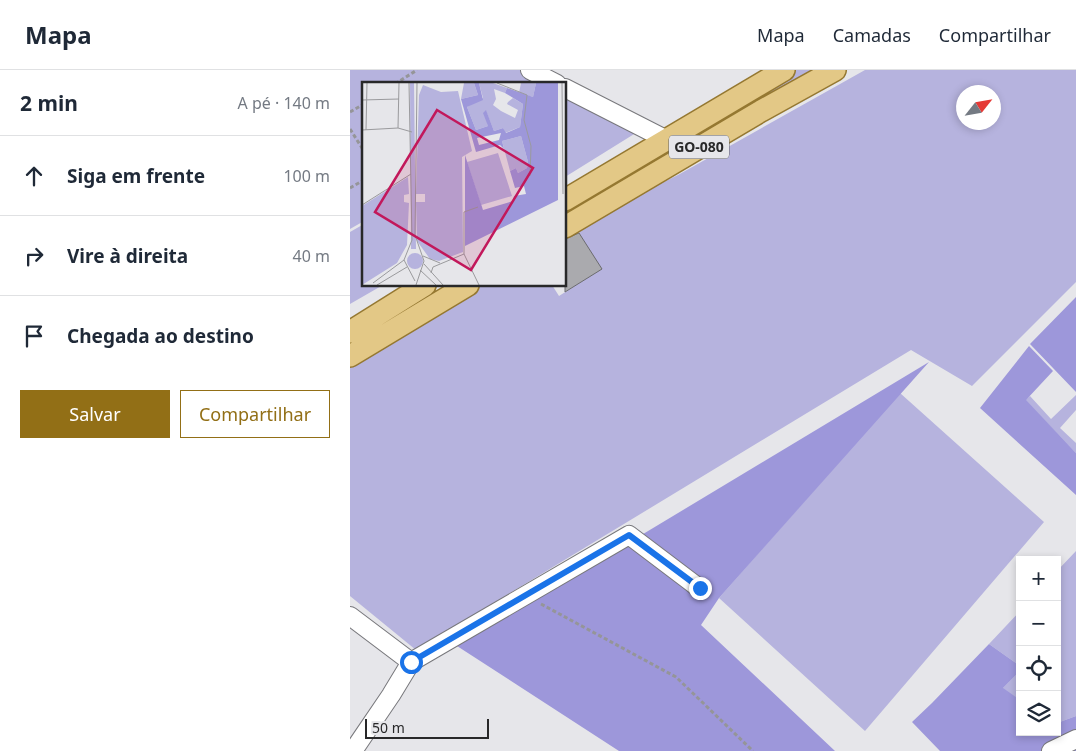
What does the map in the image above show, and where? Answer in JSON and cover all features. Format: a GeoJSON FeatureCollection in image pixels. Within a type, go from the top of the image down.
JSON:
{"type":"FeatureCollection","features":[{"type":"Feature","properties":{"kind":"main road","name":"GO-080"},"geometry":{"type":"LineString","coordinates":[[566,199],[784,70]]}},
{"type":"Feature","properties":{"kind":"main road","name":"GO-080"},"geometry":{"type":"LineString","coordinates":[[566,226],[760,111],[836,70]]}},
{"type":"Feature","properties":{"kind":"main road"},"geometry":{"type":"LineString","coordinates":[[350,332],[423,286]]}},
{"type":"Feature","properties":{"kind":"main road"},"geometry":{"type":"LineString","coordinates":[[350,356],[466,286]]}},
{"type":"Feature","properties":{"kind":"street"},"geometry":{"type":"LineString","coordinates":[[530,70],[553,82]]}},
{"type":"Feature","properties":{"kind":"street"},"geometry":{"type":"LineString","coordinates":[[566,89],[667,140]]}},
{"type":"Feature","properties":{"kind":"street"},"geometry":{"type":"LineString","coordinates":[[353,751],[392,696],[411,662],[629,535],[700,588]]}},
{"type":"Feature","properties":{"kind":"street"},"geometry":{"type":"LineString","coordinates":[[350,616],[411,662]]}},
{"type":"Feature","properties":{"kind":"street"},"geometry":{"type":"LineString","coordinates":[[1051,751],[1076,739]]}},
{"type":"Feature","properties":{"kind":"path"},"geometry":{"type":"LineString","coordinates":[[398,82],[417,70]]}},
{"type":"Feature","properties":{"kind":"path"},"geometry":{"type":"LineString","coordinates":[[350,112],[362,105]]}},
{"type":"Feature","properties":{"kind":"path"},"geometry":{"type":"LineString","coordinates":[[350,129],[362,148]]}},
{"type":"Feature","properties":{"kind":"path"},"geometry":{"type":"LineString","coordinates":[[350,188],[362,181]]}},
{"type":"Feature","properties":{"kind":"path"},"geometry":{"type":"LineString","coordinates":[[526,596],[676,678],[753,751]]}},
{"type":"Feature","properties":{"kind":"shaded area"},"geometry":{"type":"Polygon","coordinates":[[[350,70],[522,70],[546,82],[362,82],[362,222],[350,229],[350,70]]]}},
{"type":"Feature","properties":{"kind":"shaded area"},"geometry":{"type":"Polygon","coordinates":[[[790,70],[813,70],[694,138],[566,216],[566,203],[790,70]]]}},
{"type":"Feature","properties":{"kind":"shaded area"},"geometry":{"type":"Polygon","coordinates":[[[865,70],[1076,70],[1076,282],[972,386],[911,350],[416,650],[350,596],[350,361],[475,286],[553,286],[559,296],[601,269],[574,226],[678,175],[865,70]]]}},
{"type":"Feature","properties":{"kind":"shaded area"},"geometry":{"type":"Polygon","coordinates":[[[566,92],[639,131],[566,176],[566,92]]]}},
{"type":"Feature","properties":{"kind":"shaded area"},"geometry":{"type":"Polygon","coordinates":[[[362,225],[362,286],[381,286],[350,304],[350,232],[362,225]]]}},
{"type":"Feature","properties":{"kind":"shaded area"},"geometry":{"type":"Polygon","coordinates":[[[1076,297],[1076,392],[1030,344],[1076,297]]]}},
{"type":"Feature","properties":{"kind":"shaded area"},"geometry":{"type":"Polygon","coordinates":[[[1029,346],[1053,371],[1026,400],[1076,453],[1076,495],[980,408],[1029,346]]]}},
{"type":"Feature","properties":{"kind":"shaded area"},"geometry":{"type":"Polygon","coordinates":[[[929,362],[719,598],[701,625],[835,751],[619,751],[457,646],[929,362]]]}},
{"type":"Feature","properties":{"kind":"shaded area"},"geometry":{"type":"Polygon","coordinates":[[[900,393],[1044,522],[865,731],[719,598],[900,393]]]}},
{"type":"Feature","properties":{"kind":"shaded area"},"geometry":{"type":"Polygon","coordinates":[[[1076,395],[1076,410],[1060,428],[1076,443],[1076,453],[1025,400],[1030,396],[1051,419],[1076,395]]]}},
{"type":"Feature","properties":{"kind":"shaded area"},"geometry":{"type":"Polygon","coordinates":[[[1076,551],[1076,716],[1061,722],[1061,601],[1061,567],[1076,551]]]}},
{"type":"Feature","properties":{"kind":"shaded area"},"geometry":{"type":"Polygon","coordinates":[[[1016,615],[1016,663],[989,644],[1016,615]]]}},
{"type":"Feature","properties":{"kind":"shaded area"},"geometry":{"type":"Polygon","coordinates":[[[989,644],[1016,663],[1016,675],[1003,688],[1016,697],[1016,736],[1061,736],[1061,722],[1076,716],[1076,751],[940,751],[912,722],[989,644]]]}},
{"type":"Feature","properties":{"kind":"shaded area"},"geometry":{"type":"Polygon","coordinates":[[[1016,675],[1016,698],[1002,689],[1016,675]]]}},
{"type":"Feature","properties":{"kind":"building"},"geometry":{"type":"Polygon","coordinates":[[[579,233],[602,269],[565,292],[566,286],[566,239],[579,233]]]}},
{"type":"Feature","properties":{"kind":"route"},"geometry":{"type":"LineString","coordinates":[[411,662],[629,535],[700,588]]}}]}
